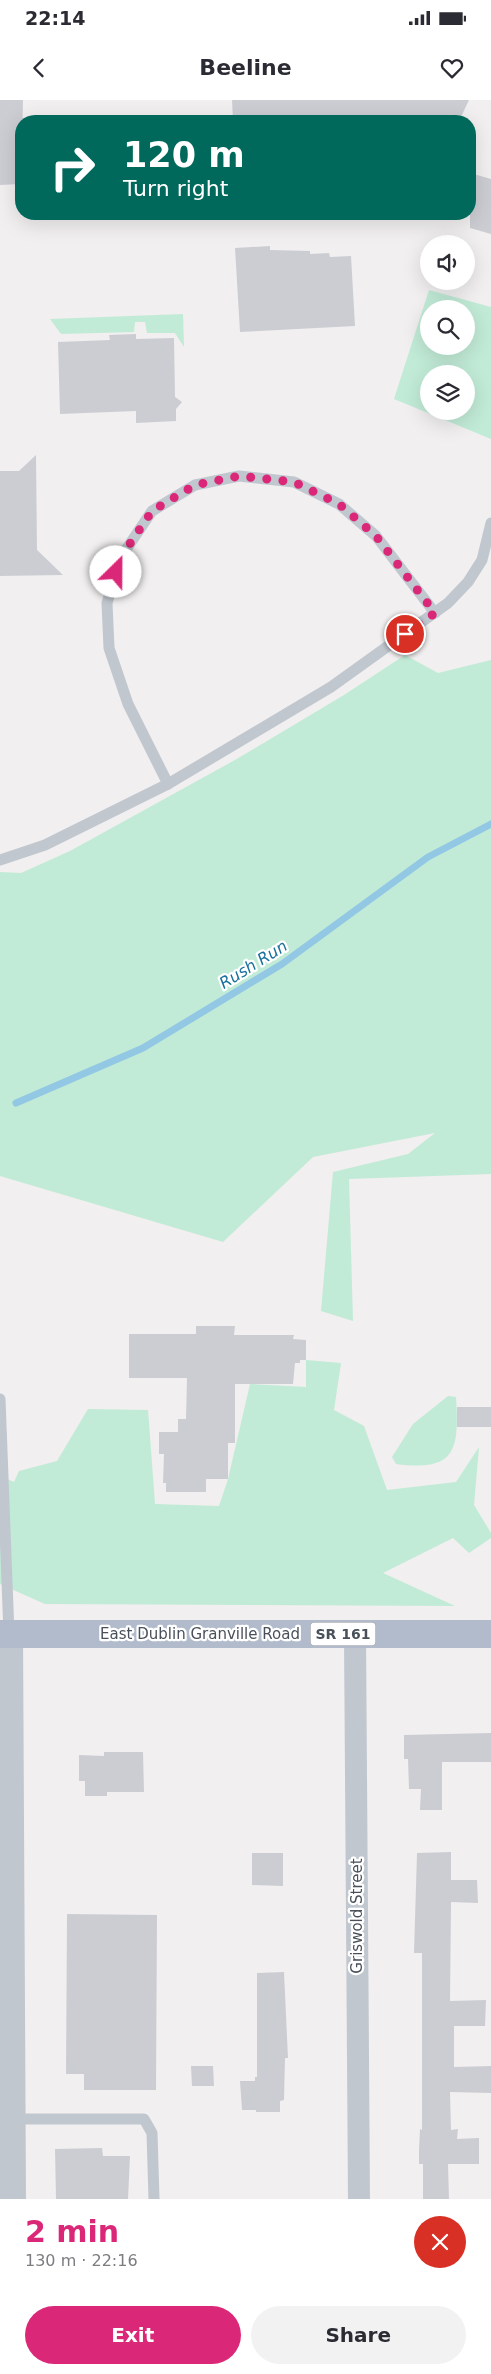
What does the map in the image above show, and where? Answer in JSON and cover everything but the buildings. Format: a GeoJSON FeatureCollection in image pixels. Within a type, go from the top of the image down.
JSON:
{"type":"FeatureCollection","features":[{"type":"Feature","properties":{"kind":"main road","name":"East Dublin Granville Road"},"geometry":{"type":"LineString","coordinates":[[4,1634],[491,1634]]}},
{"type":"Feature","properties":{"kind":"street"},"geometry":{"type":"LineString","coordinates":[[4,1634],[6,2088],[11,2119],[8,2192]]}},
{"type":"Feature","properties":{"kind":"street","name":"Griswold Street"},"geometry":{"type":"LineString","coordinates":[[355,1634],[359,2199]]}},
{"type":"Feature","properties":{"kind":"lane"},"geometry":{"type":"LineString","coordinates":[[168,784],[128,704],[109,648],[107,603],[121,557],[152,511],[195,485],[239,476],[294,482],[339,504],[376,536],[435,613]]}},
{"type":"Feature","properties":{"kind":"lane"},"geometry":{"type":"LineString","coordinates":[[0,860],[45,845],[168,784],[331,687],[448,604],[468,582],[482,560],[491,523]]}},
{"type":"Feature","properties":{"kind":"lane"},"geometry":{"type":"LineString","coordinates":[[0,1399],[4,1634]]}},
{"type":"Feature","properties":{"kind":"lane"},"geometry":{"type":"LineString","coordinates":[[11,2119],[144,2119],[152,2133],[154,2199]]}},
{"type":"Feature","properties":{"kind":"green space"},"geometry":{"type":"Polygon","coordinates":[[[429,290],[465,300],[426,300],[429,290]]]}},
{"type":"Feature","properties":{"kind":"green space"},"geometry":{"type":"Polygon","coordinates":[[[475,303],[491,307],[491,439],[445,420],[475,420],[475,365],[420,365],[420,410],[394,399],[420,318],[420,355],[475,355],[475,303]]]}},
{"type":"Feature","properties":{"kind":"green space"},"geometry":{"type":"Polygon","coordinates":[[[183,314],[184,347],[175,333],[147,333],[145,322],[135,322],[134,332],[61,334],[50,319],[183,314]]]}},
{"type":"Feature","properties":{"kind":"green space"},"geometry":{"type":"Polygon","coordinates":[[[405,655],[438,673],[491,660],[491,1174],[349,1179],[353,1321],[321,1311],[333,1172],[408,1154],[435,1133],[313,1157],[223,1242],[0,1176],[0,872],[21,873],[70,851],[235,760],[344,695],[405,655]]]}},
{"type":"Feature","properties":{"kind":"green space"},"geometry":{"type":"Polygon","coordinates":[[[306,1360],[341,1363],[334,1410],[364,1426],[387,1490],[456,1482],[479,1447],[474,1505],[491,1533],[491,1538],[469,1553],[453,1538],[383,1573],[455,1606],[45,1604],[0,1584],[0,1476],[14,1482],[19,1471],[57,1461],[88,1409],[148,1410],[155,1504],[219,1506],[228,1479],[250,1384],[306,1387],[306,1360]]]}},
{"type":"Feature","properties":{"kind":"green space"},"geometry":{"type":"Polygon","coordinates":[[[448,1396],[456,1397],[457,1415],[454,1443],[450,1453],[443,1460],[432,1464],[416,1466],[396,1464],[392,1457],[413,1424],[448,1396]]]}},
{"type":"Feature","properties":{"kind":"waterway","name":"Rush Run"},"geometry":{"type":"LineString","coordinates":[[16,1103],[143,1048],[282,964],[428,857],[491,824]]}},
{"type":"Feature","properties":{"kind":"route"},"geometry":{"type":"LineString","coordinates":[[116,572],[121,557],[152,511],[195,485],[239,476],[294,482],[339,504],[376,536],[435,613],[405,634]]}}]}
